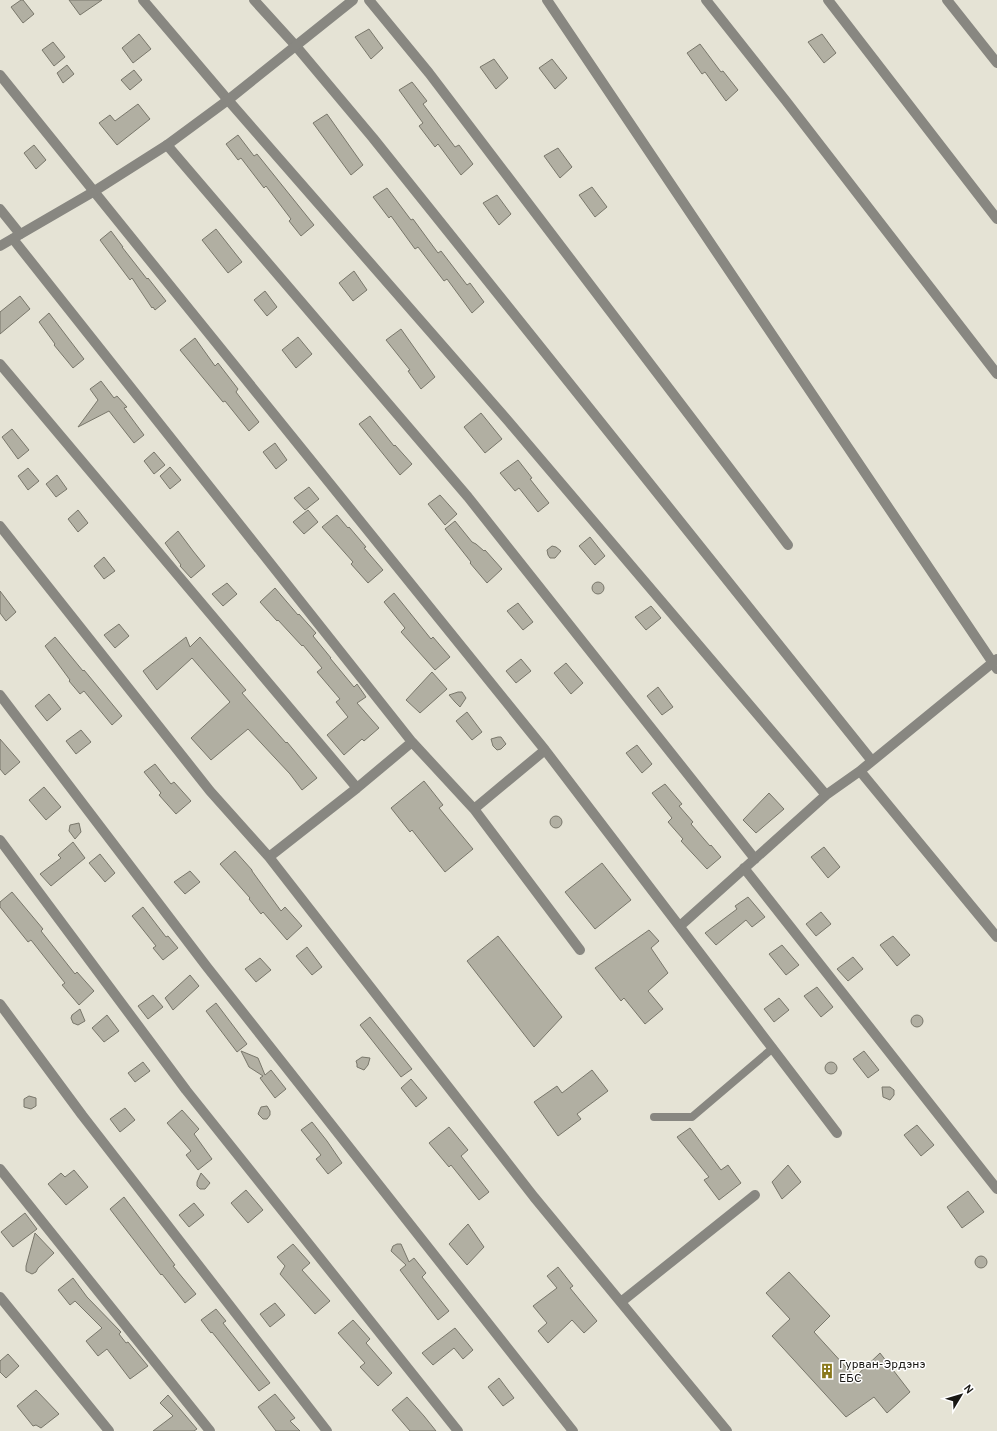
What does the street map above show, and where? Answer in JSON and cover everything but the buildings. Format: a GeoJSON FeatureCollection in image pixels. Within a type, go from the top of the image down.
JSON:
{"type":"FeatureCollection","features":[{"type":"Feature","properties":{"kind":"street"},"geometry":{"type":"LineString","coordinates":[[143,0],[228,100],[509,422],[826,795]]}},
{"type":"Feature","properties":{"kind":"street"},"geometry":{"type":"LineString","coordinates":[[254,0],[295,45],[373,138],[872,761]]}},
{"type":"Feature","properties":{"kind":"street"},"geometry":{"type":"LineString","coordinates":[[0,246],[93,192],[167,145],[228,100],[353,0]]}},
{"type":"Feature","properties":{"kind":"street"},"geometry":{"type":"LineString","coordinates":[[369,0],[429,73],[788,544]]}},
{"type":"Feature","properties":{"kind":"street"},"geometry":{"type":"LineString","coordinates":[[547,0],[995,664],[860,771],[826,795],[680,926]]}},
{"type":"Feature","properties":{"kind":"street"},"geometry":{"type":"LineString","coordinates":[[706,0],[997,374]]}},
{"type":"Feature","properties":{"kind":"street"},"geometry":{"type":"LineString","coordinates":[[828,0],[997,218]]}},
{"type":"Feature","properties":{"kind":"street"},"geometry":{"type":"LineString","coordinates":[[947,0],[997,63]]}},
{"type":"Feature","properties":{"kind":"street"},"geometry":{"type":"LineString","coordinates":[[0,75],[545,750],[837,1133]]}},
{"type":"Feature","properties":{"kind":"street"},"geometry":{"type":"LineString","coordinates":[[167,145],[468,497],[756,859]]}},
{"type":"Feature","properties":{"kind":"street"},"geometry":{"type":"LineString","coordinates":[[0,209],[16,236],[412,742],[474,810],[580,950]]}},
{"type":"Feature","properties":{"kind":"street"},"geometry":{"type":"LineString","coordinates":[[0,364],[357,788]]}},
{"type":"Feature","properties":{"kind":"street"},"geometry":{"type":"LineString","coordinates":[[0,526],[210,791],[269,857],[529,1191],[728,1431]]}},
{"type":"Feature","properties":{"kind":"street"},"geometry":{"type":"LineString","coordinates":[[0,696],[207,967],[573,1431]]}},
{"type":"Feature","properties":{"kind":"street"},"geometry":{"type":"LineString","coordinates":[[269,857],[357,788],[412,742]]}},
{"type":"Feature","properties":{"kind":"street"},"geometry":{"type":"LineString","coordinates":[[474,810],[545,750]]}},
{"type":"Feature","properties":{"kind":"street"},"geometry":{"type":"LineString","coordinates":[[860,771],[997,937]]}},
{"type":"Feature","properties":{"kind":"street"},"geometry":{"type":"LineString","coordinates":[[0,840],[186,1090],[458,1431]]}},
{"type":"Feature","properties":{"kind":"street"},"geometry":{"type":"LineString","coordinates":[[744,868],[997,1189]]}},
{"type":"Feature","properties":{"kind":"street"},"geometry":{"type":"LineString","coordinates":[[0,1004],[82,1115],[327,1431]]}},
{"type":"Feature","properties":{"kind":"street"},"geometry":{"type":"LineString","coordinates":[[0,1169],[210,1431]]}},
{"type":"Feature","properties":{"kind":"street"},"geometry":{"type":"LineString","coordinates":[[621,1302],[755,1196]]}},
{"type":"Feature","properties":{"kind":"street"},"geometry":{"type":"LineString","coordinates":[[0,1297],[109,1431]]}},
{"type":"Feature","properties":{"kind":"lane"},"geometry":{"type":"LineString","coordinates":[[654,1117],[692,1117],[773,1048]]}},
{"type":"Feature","properties":{"kind":"place","name":"Гурван-Эрдэнэ ЕБС"},"geometry":{"type":"Point","coordinates":[827,1371]}}]}
